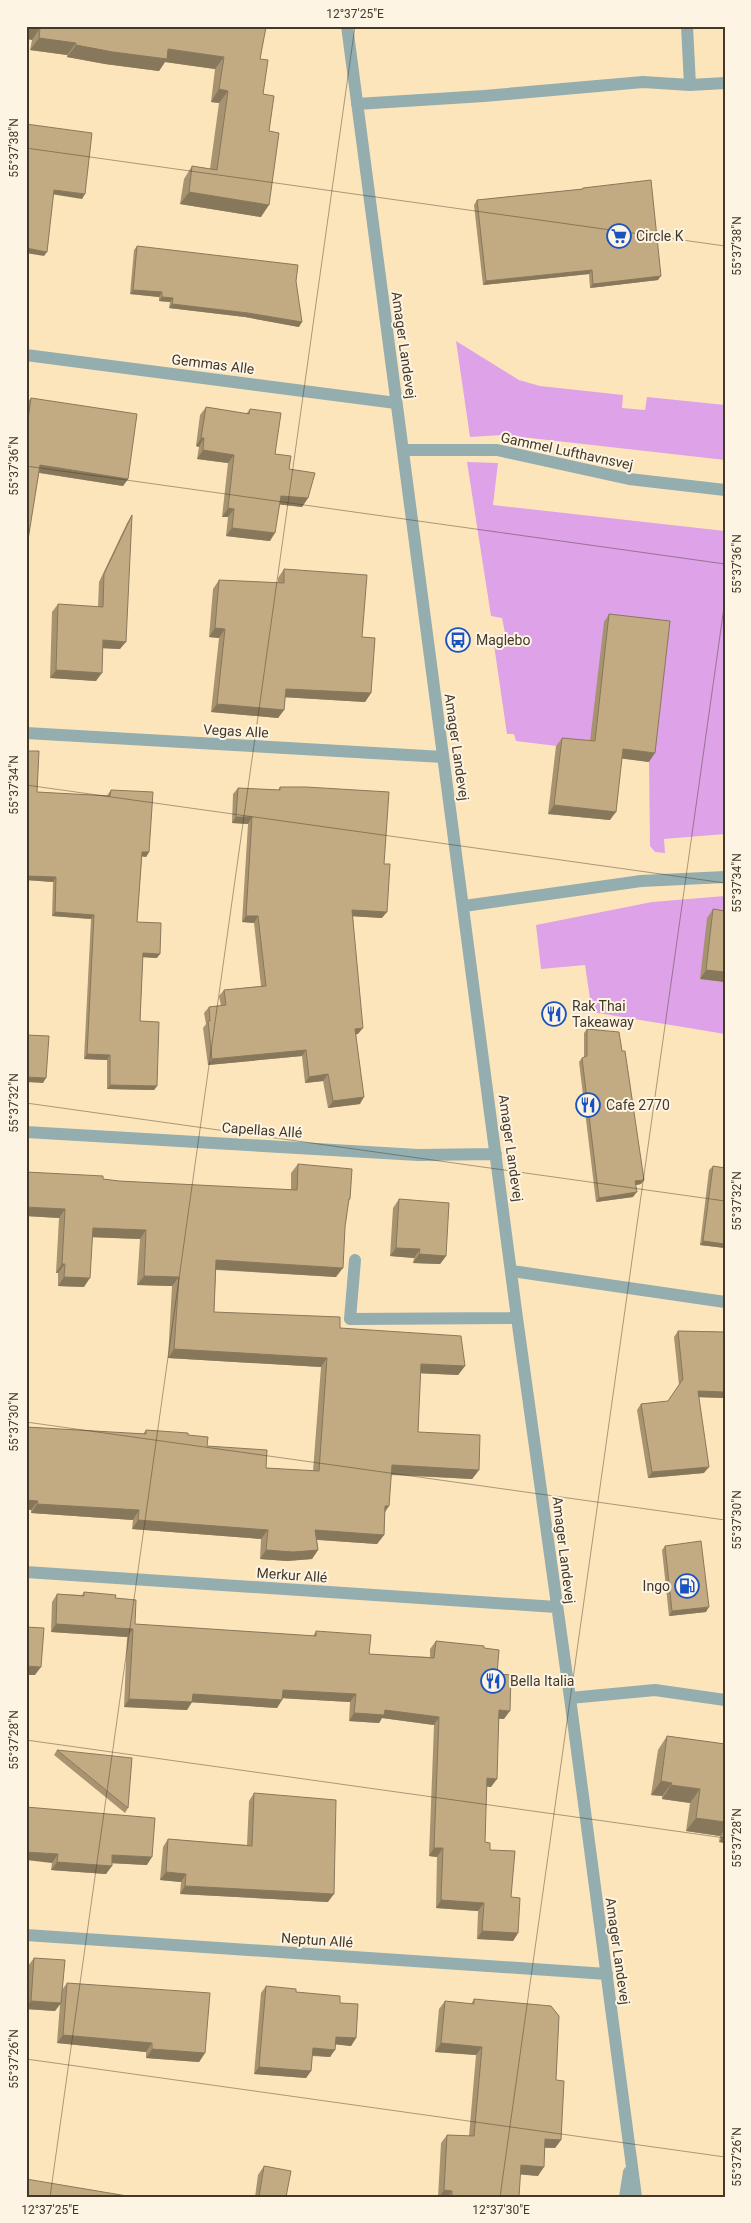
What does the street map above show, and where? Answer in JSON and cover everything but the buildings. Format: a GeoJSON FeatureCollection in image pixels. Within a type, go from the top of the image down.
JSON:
{"type":"FeatureCollection","features":[{"type":"Feature","properties":{"kind":"street","name":"Amager Landevej"},"geometry":{"type":"LineString","coordinates":[[347,26],[636,2197]]}},
{"type":"Feature","properties":{"kind":"street"},"geometry":{"type":"LineString","coordinates":[[688,26],[690,85]]}},
{"type":"Feature","properties":{"kind":"street"},"geometry":{"type":"LineString","coordinates":[[357,104],[484,96],[643,82],[690,85],[725,83]]}},
{"type":"Feature","properties":{"kind":"street","name":"Gemmas Alle"},"geometry":{"type":"LineString","coordinates":[[26,355],[396,404]]}},
{"type":"Feature","properties":{"kind":"street","name":"Gammel Lufthavnsvej"},"geometry":{"type":"LineString","coordinates":[[404,450],[497,450],[629,479],[725,490]]}},
{"type":"Feature","properties":{"kind":"street","name":"Vegas Alle"},"geometry":{"type":"LineString","coordinates":[[26,734],[444,758]]}},
{"type":"Feature","properties":{"kind":"street"},"geometry":{"type":"LineString","coordinates":[[464,906],[641,881],[725,878]]}},
{"type":"Feature","properties":{"kind":"street","name":"Capellas Allé"},"geometry":{"type":"LineString","coordinates":[[26,1132],[418,1155],[496,1154]]}},
{"type":"Feature","properties":{"kind":"street"},"geometry":{"type":"LineString","coordinates":[[355,1260],[350,1319],[518,1318]]}},
{"type":"Feature","properties":{"kind":"street"},"geometry":{"type":"LineString","coordinates":[[512,1271],[725,1302]]}},
{"type":"Feature","properties":{"kind":"street","name":"Merkur Allé"},"geometry":{"type":"LineString","coordinates":[[26,1572],[556,1607]]}},
{"type":"Feature","properties":{"kind":"street"},"geometry":{"type":"LineString","coordinates":[[570,1698],[655,1690],[725,1700]]}},
{"type":"Feature","properties":{"kind":"street","name":"Neptun Allé"},"geometry":{"type":"LineString","coordinates":[[26,1935],[606,1974]]}},
{"type":"Feature","properties":{"kind":"street"},"geometry":{"type":"LineString","coordinates":[[625,2197],[631,2157]]}},
{"type":"Feature","properties":{"kind":"shaded area"},"geometry":{"type":"Polygon","coordinates":[[[456,341],[519,380],[540,386],[623,395],[622,408],[645,410],[647,397],[725,405],[725,460],[503,435],[470,437],[456,341]]]}},
{"type":"Feature","properties":{"kind":"shaded area"},"geometry":{"type":"Polygon","coordinates":[[[467,462],[498,463],[493,505],[725,531],[725,834],[664,839],[665,853],[655,852],[650,846],[649,762],[589,750],[516,741],[514,734],[507,734],[493,638],[505,633],[502,618],[491,616],[467,462]]]}},
{"type":"Feature","properties":{"kind":"shaded area"},"geometry":{"type":"Polygon","coordinates":[[[725,896],[725,1034],[592,1012],[585,965],[541,969],[536,925],[652,902],[725,896]]]}},
{"type":"Feature","properties":{"kind":"place","name":"Circle K"},"geometry":{"type":"Point","coordinates":[619,236]}},
{"type":"Feature","properties":{"kind":"place","name":"Maglebo"},"geometry":{"type":"Point","coordinates":[458,640]}},
{"type":"Feature","properties":{"kind":"place","name":"Rak Thai Takeaway"},"geometry":{"type":"Point","coordinates":[554,1014]}},
{"type":"Feature","properties":{"kind":"place","name":"Cafe 2770"},"geometry":{"type":"Point","coordinates":[588,1105]}},
{"type":"Feature","properties":{"kind":"place","name":"Ingo"},"geometry":{"type":"Point","coordinates":[687,1586]}},
{"type":"Feature","properties":{"kind":"place","name":"Bella Italia"},"geometry":{"type":"Point","coordinates":[493,1681]}}]}
